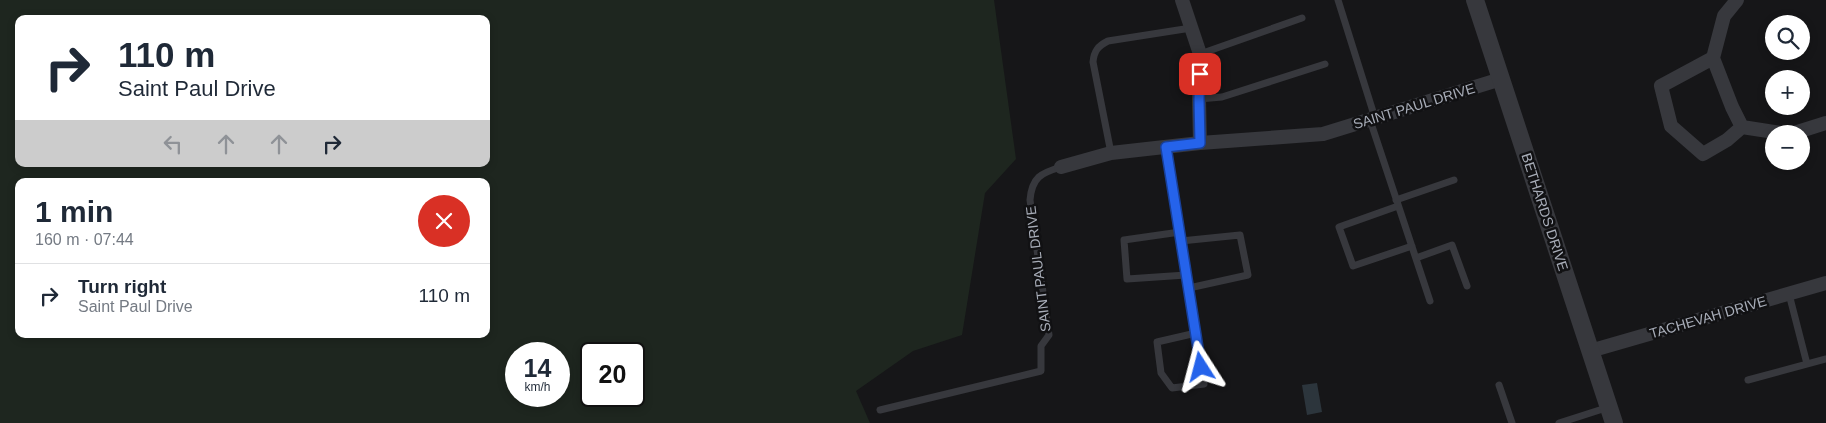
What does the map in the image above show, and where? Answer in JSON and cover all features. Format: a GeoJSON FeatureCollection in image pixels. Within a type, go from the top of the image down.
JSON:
{"type":"FeatureCollection","features":[{"type":"Feature","properties":{"kind":"street"},"geometry":{"type":"LineString","coordinates":[[1182,0],[1200,54],[1200,143]]}},
{"type":"Feature","properties":{"kind":"street","name":"BETHARDS DRIVE"},"geometry":{"type":"LineString","coordinates":[[1475,0],[1612,415]]}},
{"type":"Feature","properties":{"kind":"street"},"geometry":{"type":"LineString","coordinates":[[1737,0],[1724,16],[1713,58],[1742,127]]}},
{"type":"Feature","properties":{"kind":"street"},"geometry":{"type":"LineString","coordinates":[[1713,58],[1661,86],[1671,126],[1704,154],[1727,140],[1742,127],[1765,131]]}},
{"type":"Feature","properties":{"kind":"street","name":"SAINT PAUL DRIVE"},"geometry":{"type":"LineString","coordinates":[[1061,167],[1111,153],[1200,143],[1323,134],[1501,79]]}},
{"type":"Feature","properties":{"kind":"street"},"geometry":{"type":"LineString","coordinates":[[1810,128],[1826,123]]}},
{"type":"Feature","properties":{"kind":"street","name":"TACHEVAH DRIVE"},"geometry":{"type":"LineString","coordinates":[[1590,351],[1826,283]]}},
{"type":"Feature","properties":{"kind":"lane"},"geometry":{"type":"LineString","coordinates":[[1338,0],[1397,203],[1430,300]]}},
{"type":"Feature","properties":{"kind":"lane"},"geometry":{"type":"LineString","coordinates":[[1200,54],[1302,18]]}},
{"type":"Feature","properties":{"kind":"lane"},"geometry":{"type":"LineString","coordinates":[[1111,153],[1093,62],[1100,45],[1191,28]]}},
{"type":"Feature","properties":{"kind":"lane"},"geometry":{"type":"LineString","coordinates":[[1199,99],[1222,97],[1325,64]]}},
{"type":"Feature","properties":{"kind":"lane"},"geometry":{"type":"LineString","coordinates":[[1166,147],[1186,275],[1189,288],[1204,384],[1172,388],[1161,373],[1157,342],[1196,333]]}},
{"type":"Feature","properties":{"kind":"lane","name":"SAINT PAUL DRIVE"},"geometry":{"type":"LineString","coordinates":[[880,410],[1041,371],[1041,346],[1049,335],[1030,200],[1031,190],[1036,179],[1040,175],[1061,167]]}},
{"type":"Feature","properties":{"kind":"lane"},"geometry":{"type":"LineString","coordinates":[[1412,246],[1353,266],[1339,227],[1454,180]]}},
{"type":"Feature","properties":{"kind":"lane"},"geometry":{"type":"LineString","coordinates":[[1180,232],[1124,240],[1126,279],[1186,275]]}},
{"type":"Feature","properties":{"kind":"lane"},"geometry":{"type":"LineString","coordinates":[[1181,241],[1240,235],[1248,275],[1189,288]]}},
{"type":"Feature","properties":{"kind":"lane"},"geometry":{"type":"LineString","coordinates":[[1416,258],[1452,245],[1467,286]]}},
{"type":"Feature","properties":{"kind":"lane"},"geometry":{"type":"LineString","coordinates":[[1789,294],[1806,364]]}},
{"type":"Feature","properties":{"kind":"lane"},"geometry":{"type":"LineString","coordinates":[[1748,380],[1826,359]]}},
{"type":"Feature","properties":{"kind":"lane"},"geometry":{"type":"LineString","coordinates":[[1499,385],[1512,423]]}},
{"type":"Feature","properties":{"kind":"lane"},"geometry":{"type":"LineString","coordinates":[[1559,423],[1612,415]]}},
{"type":"Feature","properties":{"kind":"shaded area"},"geometry":{"type":"Polygon","coordinates":[[[0,0],[994,0],[1016,159],[985,193],[962,335],[913,351],[856,391],[870,423],[0,423],[0,0]]]}},
{"type":"Feature","properties":{"kind":"shaded area"},"geometry":{"type":"Polygon","coordinates":[[[1317,383],[1322,412],[1307,415],[1302,385],[1317,383]]]}},
{"type":"Feature","properties":{"kind":"route"},"geometry":{"type":"LineString","coordinates":[[1200,74],[1200,143],[1166,147],[1201,367]]}}]}
